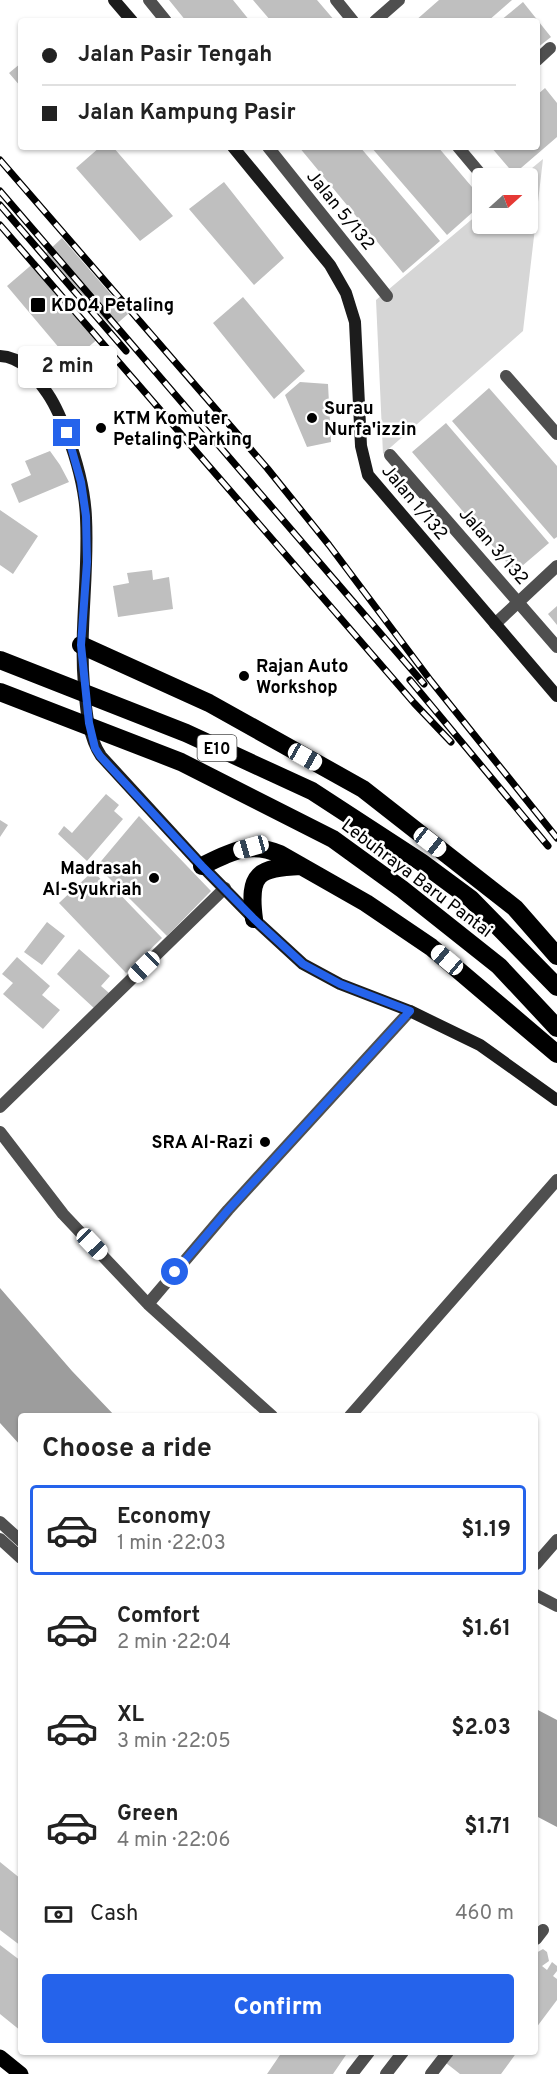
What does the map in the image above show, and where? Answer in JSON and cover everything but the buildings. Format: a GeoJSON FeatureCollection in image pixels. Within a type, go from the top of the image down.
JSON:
{"type":"FeatureCollection","features":[{"type":"Feature","properties":{"kind":"highway"},"geometry":{"type":"LineString","coordinates":[[81,645],[209,703],[363,789],[515,908],[557,956]]}},
{"type":"Feature","properties":{"kind":"highway","name":"Lebuhraya Baru Pantai"},"geometry":{"type":"LineString","coordinates":[[0,660],[186,734],[312,791],[421,862],[471,899],[557,987]]}},
{"type":"Feature","properties":{"kind":"highway","name":"Lebuhraya Baru Pantai"},"geometry":{"type":"LineString","coordinates":[[0,692],[181,762],[333,839],[402,889],[499,966],[557,1028]]}},
{"type":"Feature","properties":{"kind":"highway"},"geometry":{"type":"LineString","coordinates":[[202,866],[227,853],[251,847],[267,848],[303,866],[366,903],[430,946],[557,1054]]}},
{"type":"Feature","properties":{"kind":"highway"},"geometry":{"type":"LineString","coordinates":[[254,919],[252,889],[260,875],[274,868],[303,866]]}},
{"type":"Feature","properties":{"kind":"main road"},"geometry":{"type":"LineString","coordinates":[[0,2057],[21,2074]]}},
{"type":"Feature","properties":{"kind":"street"},"geometry":{"type":"LineString","coordinates":[[114,0],[129,18]]}},
{"type":"Feature","properties":{"kind":"street"},"geometry":{"type":"LineString","coordinates":[[148,0],[163,18]]}},
{"type":"Feature","properties":{"kind":"street"},"geometry":{"type":"LineString","coordinates":[[336,0],[351,18]]}},
{"type":"Feature","properties":{"kind":"street"},"geometry":{"type":"LineString","coordinates":[[378,18],[399,0]]}},
{"type":"Feature","properties":{"kind":"street"},"geometry":{"type":"LineString","coordinates":[[540,57],[550,48]]}},
{"type":"Feature","properties":{"kind":"street","name":"Jalan 1/132"},"geometry":{"type":"LineString","coordinates":[[235,150],[330,265],[346,293],[355,322],[361,446],[368,475],[557,696]]}},
{"type":"Feature","properties":{"kind":"street","name":"Jalan 5/132"},"geometry":{"type":"LineString","coordinates":[[270,150],[387,296]]}},
{"type":"Feature","properties":{"kind":"street"},"geometry":{"type":"LineString","coordinates":[[461,150],[476,168]]}},
{"type":"Feature","properties":{"kind":"street"},"geometry":{"type":"LineString","coordinates":[[0,356],[10,356],[20,361],[38,380],[52,400],[71,445],[81,482],[86,516],[87,562],[81,645],[85,700],[95,748],[100,756],[202,866],[254,919],[303,964],[340,984],[410,1011],[480,1045],[557,1100]]}},
{"type":"Feature","properties":{"kind":"street"},"geometry":{"type":"LineString","coordinates":[[506,376],[557,434]]}},
{"type":"Feature","properties":{"kind":"street","name":"Jalan 3/132"},"geometry":{"type":"LineString","coordinates":[[390,455],[557,647]]}},
{"type":"Feature","properties":{"kind":"street"},"geometry":{"type":"LineString","coordinates":[[495,624],[557,566]]}},
{"type":"Feature","properties":{"kind":"street"},"geometry":{"type":"LineString","coordinates":[[0,1107],[225,888]]}},
{"type":"Feature","properties":{"kind":"street"},"geometry":{"type":"LineString","coordinates":[[148,1304],[236,1202],[410,1011]]}},
{"type":"Feature","properties":{"kind":"street"},"geometry":{"type":"LineString","coordinates":[[0,1132],[63,1214],[148,1304],[269,1413]]}},
{"type":"Feature","properties":{"kind":"street"},"geometry":{"type":"LineString","coordinates":[[353,1413],[557,1180]]}},
{"type":"Feature","properties":{"kind":"street"},"geometry":{"type":"LineString","coordinates":[[0,1522],[18,1538]]}},
{"type":"Feature","properties":{"kind":"street"},"geometry":{"type":"LineString","coordinates":[[0,1539],[18,1555]]}},
{"type":"Feature","properties":{"kind":"street"},"geometry":{"type":"LineString","coordinates":[[538,1561],[557,1540]]}},
{"type":"Feature","properties":{"kind":"street"},"geometry":{"type":"LineString","coordinates":[[538,1596],[557,1606]]}},
{"type":"Feature","properties":{"kind":"street"},"geometry":{"type":"LineString","coordinates":[[352,2074],[367,2055]]}},
{"type":"Feature","properties":{"kind":"street"},"geometry":{"type":"LineString","coordinates":[[392,2072],[401,2055]]}},
{"type":"Feature","properties":{"kind":"street"},"geometry":{"type":"LineString","coordinates":[[431,2074],[446,2055]]}},
{"type":"Feature","properties":{"kind":"shaded area"},"geometry":{"type":"Polygon","coordinates":[[[543,159],[538,202],[538,168],[532,168],[543,159]]]}},
{"type":"Feature","properties":{"kind":"shaded area"},"geometry":{"type":"Polygon","coordinates":[[[472,219],[472,234],[534,234],[523,331],[383,454],[376,300],[472,219]]]}},
{"type":"Feature","properties":{"kind":"shaded area"},"geometry":{"type":"Polygon","coordinates":[[[0,1288],[72,1371],[112,1413],[18,1413],[18,1443],[0,1423],[0,1288]]]}},
{"type":"Feature","properties":{"kind":"shaded area"},"geometry":{"type":"Polygon","coordinates":[[[538,1710],[557,1720],[557,1827],[538,1817],[538,1710]]]}},
{"type":"Feature","properties":{"kind":"railway"},"geometry":{"type":"LineString","coordinates":[[0,160],[267,468],[329,545],[431,681],[557,838]]}},
{"type":"Feature","properties":{"kind":"railway"},"geometry":{"type":"LineString","coordinates":[[0,191],[424,684]]}},
{"type":"Feature","properties":{"kind":"railway"},"geometry":{"type":"LineString","coordinates":[[0,205],[126,351]]}},
{"type":"Feature","properties":{"kind":"railway"},"geometry":{"type":"LineString","coordinates":[[0,225],[414,703],[451,742]]}},
{"type":"Feature","properties":{"kind":"railway"},"geometry":{"type":"LineString","coordinates":[[410,680],[548,846]]}},
{"type":"Feature","properties":{"kind":"place","name":"KD04 Petaling"},"geometry":{"type":"Point","coordinates":[38,305]}},
{"type":"Feature","properties":{"kind":"place","name":"Surau Nurfa'izzin"},"geometry":{"type":"Point","coordinates":[312,418]}},
{"type":"Feature","properties":{"kind":"place","name":"KTM Komuter Petaling Parking"},"geometry":{"type":"Point","coordinates":[101,428]}},
{"type":"Feature","properties":{"kind":"place","name":"Rajan Auto Workshop"},"geometry":{"type":"Point","coordinates":[244,676]}},
{"type":"Feature","properties":{"kind":"place","name":"Madrasah Al-Syukriah"},"geometry":{"type":"Point","coordinates":[154,878]}},
{"type":"Feature","properties":{"kind":"place","name":"SRA Al-Razi"},"geometry":{"type":"Point","coordinates":[265,1142]}},
{"type":"Feature","properties":{"kind":"route"},"geometry":{"type":"LineString","coordinates":[[67,433],[81,482],[86,516],[87,562],[81,645],[85,700],[95,748],[202,866],[254,919],[303,964],[340,984],[410,1011],[228,1210],[175,1272]]}}]}
